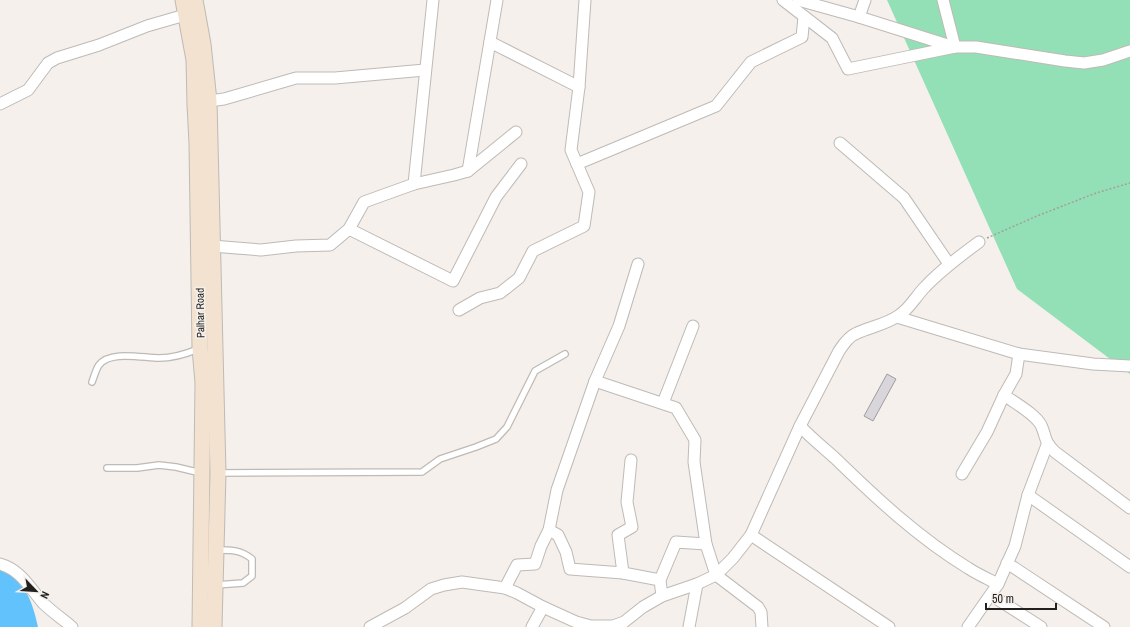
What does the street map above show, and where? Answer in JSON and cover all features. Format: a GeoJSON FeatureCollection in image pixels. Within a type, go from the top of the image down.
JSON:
{"type":"FeatureCollection","features":[{"type":"Feature","properties":{"kind":"main road","name":"Palhar Road"},"geometry":{"type":"LineString","coordinates":[[183,0],[194,60],[197,143],[200,348],[203,383],[200,627]]}},
{"type":"Feature","properties":{"kind":"main road","name":"Palhar Road"},"geometry":{"type":"LineString","coordinates":[[195,0],[203,44],[210,101],[218,473],[214,627]]}},
{"type":"Feature","properties":{"kind":"street"},"geometry":{"type":"LineString","coordinates":[[414,184],[433,0]]}},
{"type":"Feature","properties":{"kind":"street"},"geometry":{"type":"LineString","coordinates":[[468,171],[497,0]]}},
{"type":"Feature","properties":{"kind":"street"},"geometry":{"type":"LineString","coordinates":[[459,310],[480,298],[500,293],[519,278],[533,251],[584,226],[589,192],[571,150],[579,87],[586,0]]}},
{"type":"Feature","properties":{"kind":"street"},"geometry":{"type":"LineString","coordinates":[[783,0],[832,38],[848,69],[954,47],[976,47],[1084,63],[1103,60],[1130,51]]}},
{"type":"Feature","properties":{"kind":"street"},"geometry":{"type":"LineString","coordinates":[[798,0],[859,16],[954,47]]}},
{"type":"Feature","properties":{"kind":"street"},"geometry":{"type":"LineString","coordinates":[[859,16],[865,0]]}},
{"type":"Feature","properties":{"kind":"street"},"geometry":{"type":"LineString","coordinates":[[942,0],[954,47]]}},
{"type":"Feature","properties":{"kind":"street"},"geometry":{"type":"LineString","coordinates":[[0,104],[28,90],[48,63],[57,58],[99,45],[148,26],[185,15]]}},
{"type":"Feature","properties":{"kind":"street"},"geometry":{"type":"LineString","coordinates":[[577,164],[716,106],[751,62],[802,37],[804,17]]}},
{"type":"Feature","properties":{"kind":"street"},"geometry":{"type":"LineString","coordinates":[[490,42],[579,87]]}},
{"type":"Feature","properties":{"kind":"street"},"geometry":{"type":"LineString","coordinates":[[210,101],[224,99],[296,78],[335,78],[425,70]]}},
{"type":"Feature","properties":{"kind":"street"},"geometry":{"type":"LineString","coordinates":[[212,246],[261,250],[296,246],[330,245],[349,229],[364,202],[414,184],[468,171],[516,132]]}},
{"type":"Feature","properties":{"kind":"street"},"geometry":{"type":"LineString","coordinates":[[840,143],[904,198],[949,264]]}},
{"type":"Feature","properties":{"kind":"street"},"geometry":{"type":"LineString","coordinates":[[349,229],[453,281],[496,197],[521,164]]}},
{"type":"Feature","properties":{"kind":"street"},"geometry":{"type":"LineString","coordinates":[[370,627],[406,608],[431,589],[462,582],[505,588],[576,622],[591,626],[613,626],[623,624],[643,607],[662,596],[697,584],[716,575],[733,558],[751,535],[800,426],[839,351],[846,341],[854,334],[881,325],[907,310],[924,288],[949,264],[979,242]]}},
{"type":"Feature","properties":{"kind":"street"},"geometry":{"type":"LineString","coordinates":[[505,588],[517,565],[535,564],[541,546],[549,530],[557,490],[595,381],[619,326],[638,264]]}},
{"type":"Feature","properties":{"kind":"street"},"geometry":{"type":"LineString","coordinates":[[897,317],[1019,354],[1093,364],[1130,366]]}},
{"type":"Feature","properties":{"kind":"street"},"geometry":{"type":"LineString","coordinates":[[663,403],[693,326]]}},
{"type":"Feature","properties":{"kind":"street"},"geometry":{"type":"LineString","coordinates":[[962,474],[987,432],[1004,395],[1016,374],[1019,354]]}},
{"type":"Feature","properties":{"kind":"street"},"geometry":{"type":"LineString","coordinates":[[595,381],[676,408],[695,440],[694,462],[706,544],[716,575],[758,607],[762,627]]}},
{"type":"Feature","properties":{"kind":"street"},"geometry":{"type":"LineString","coordinates":[[1004,395],[1035,417],[1041,425],[1048,445],[1055,452],[1129,506]]}},
{"type":"Feature","properties":{"kind":"street"},"geometry":{"type":"LineString","coordinates":[[800,426],[808,436],[828,451],[866,489],[908,525],[968,569],[998,584]]}},
{"type":"Feature","properties":{"kind":"street"},"geometry":{"type":"LineString","coordinates":[[968,627],[998,584],[1015,546],[1028,495],[1048,445]]}},
{"type":"Feature","properties":{"kind":"street"},"geometry":{"type":"LineString","coordinates":[[623,573],[618,535],[632,527],[627,502],[631,460]]}},
{"type":"Feature","properties":{"kind":"street"},"geometry":{"type":"LineString","coordinates":[[1028,495],[1130,567]]}},
{"type":"Feature","properties":{"kind":"street"},"geometry":{"type":"LineString","coordinates":[[549,530],[558,534],[566,552],[570,569],[623,573],[660,580]]}},
{"type":"Feature","properties":{"kind":"street"},"geometry":{"type":"LineString","coordinates":[[751,535],[889,627]]}},
{"type":"Feature","properties":{"kind":"street"},"geometry":{"type":"LineString","coordinates":[[662,596],[660,580],[676,542],[706,544]]}},
{"type":"Feature","properties":{"kind":"street"},"geometry":{"type":"LineString","coordinates":[[1007,563],[1104,627]]}},
{"type":"Feature","properties":{"kind":"street"},"geometry":{"type":"LineString","coordinates":[[0,564],[16,572],[29,584],[43,603],[72,627]]}},
{"type":"Feature","properties":{"kind":"street"},"geometry":{"type":"LineString","coordinates":[[689,627],[697,584]]}},
{"type":"Feature","properties":{"kind":"street"},"geometry":{"type":"LineString","coordinates":[[991,595],[1040,627]]}},
{"type":"Feature","properties":{"kind":"street"},"geometry":{"type":"LineString","coordinates":[[532,627],[543,607]]}},
{"type":"Feature","properties":{"kind":"lane"},"geometry":{"type":"LineString","coordinates":[[92,382],[99,364],[110,358],[124,355],[159,358],[186,354],[200,348]]}},
{"type":"Feature","properties":{"kind":"lane"},"geometry":{"type":"LineString","coordinates":[[107,468],[137,468],[159,465],[202,473],[422,472],[440,459],[496,439],[507,427],[535,371],[565,354]]}},
{"type":"Feature","properties":{"kind":"lane"},"geometry":{"type":"LineString","coordinates":[[215,550],[241,552],[252,559],[252,576],[243,583],[215,586]]}},
{"type":"Feature","properties":{"kind":"path"},"geometry":{"type":"LineString","coordinates":[[979,242],[1006,229],[1096,193],[1130,183]]}},
{"type":"Feature","properties":{"kind":"green space"},"geometry":{"type":"Polygon","coordinates":[[[887,0],[1130,0],[1130,374],[1017,289],[887,0]]]}},
{"type":"Feature","properties":{"kind":"water"},"geometry":{"type":"Polygon","coordinates":[[[0,570],[16,580],[22,586],[30,600],[38,627],[0,627],[0,570]]]}},
{"type":"Feature","properties":{"kind":"building"},"geometry":{"type":"Polygon","coordinates":[[[887,374],[896,379],[873,421],[864,416],[887,374]]]}}]}
